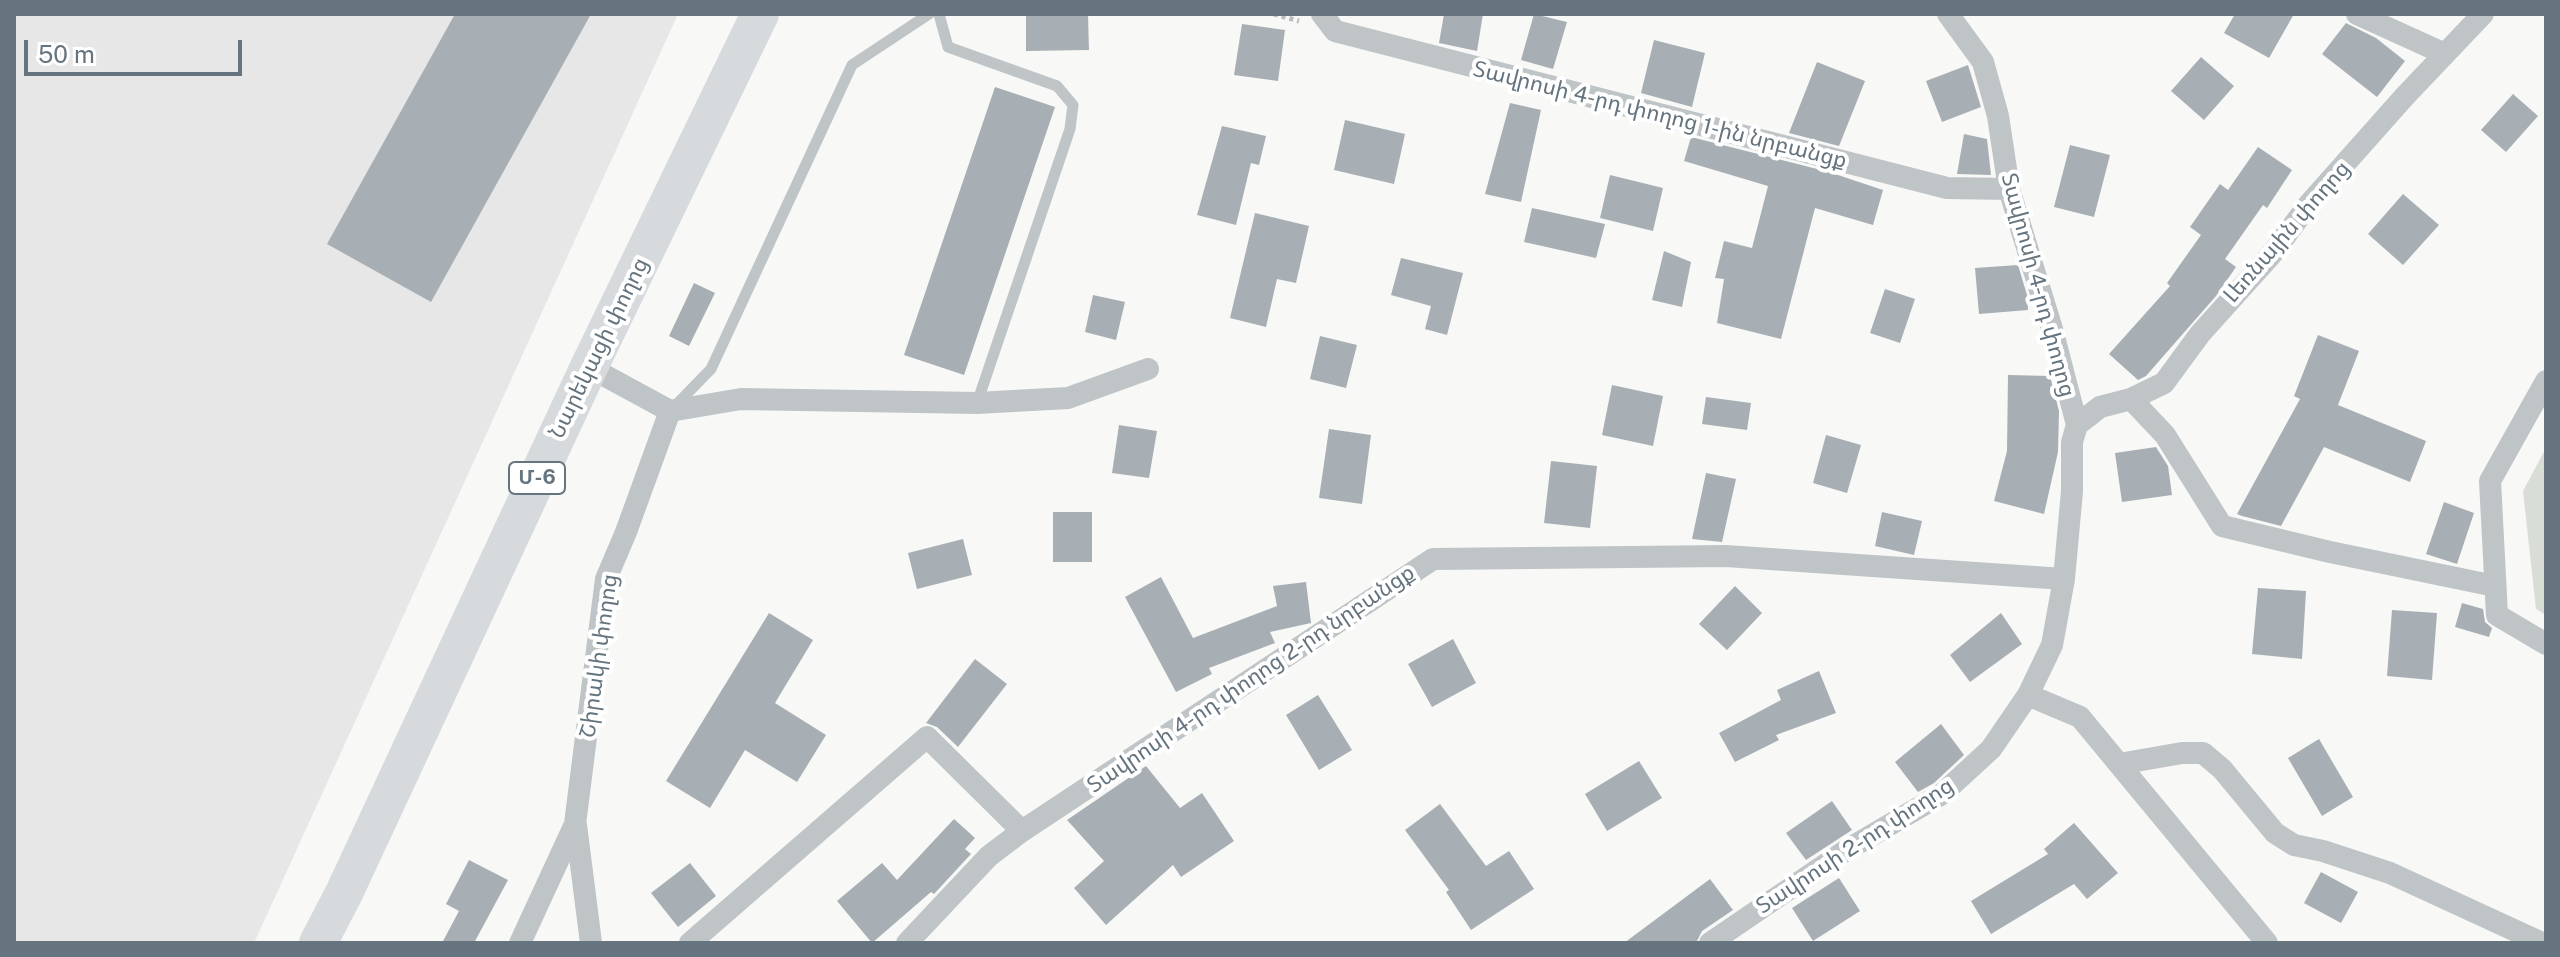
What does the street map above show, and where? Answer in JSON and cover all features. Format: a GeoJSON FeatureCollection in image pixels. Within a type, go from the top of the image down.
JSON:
{"type":"FeatureCollection","features":[{"type":"Feature","properties":{"kind":"highway","name":"Նարեկացի փողոց"},"geometry":{"type":"LineString","coordinates":[[318,943],[589,367],[760,14]]}},
{"type":"Feature","properties":{"kind":"street","name":"Տավրոսի 4-րդ փողոց 1-ին նրբանցք"},"geometry":{"type":"LineString","coordinates":[[1322,14],[1335,31],[1947,188],[2009,189]]}},
{"type":"Feature","properties":{"kind":"street","name":"Տավրոսի 4-րդ փողոց"},"geometry":{"type":"LineString","coordinates":[[1948,14],[1983,62],[1998,116],[2009,189],[2052,329],[2077,425]]}},
{"type":"Feature","properties":{"kind":"street"},"geometry":{"type":"LineString","coordinates":[[2357,14],[2445,54]]}},
{"type":"Feature","properties":{"kind":"street","name":"Լեռնային փողոց"},"geometry":{"type":"LineString","coordinates":[[2077,425],[2100,407],[2131,399],[2164,383],[2200,334],[2272,254],[2309,204],[2483,14]]}},
{"type":"Feature","properties":{"kind":"street"},"geometry":{"type":"LineString","coordinates":[[589,367],[670,411],[741,399],[977,403],[1068,398],[1148,369]]}},
{"type":"Feature","properties":{"kind":"street"},"geometry":{"type":"LineString","coordinates":[[2546,381],[2490,481],[2497,615],[2546,644]]}},
{"type":"Feature","properties":{"kind":"street"},"geometry":{"type":"LineString","coordinates":[[2131,399],[2165,435],[2222,526],[2495,586]]}},
{"type":"Feature","properties":{"kind":"street","name":"Շիրակի փողոց"},"geometry":{"type":"LineString","coordinates":[[520,943],[575,824],[606,579],[670,411]]}},
{"type":"Feature","properties":{"kind":"street","name":"Տավրոսի 2-րդ փողոց"},"geometry":{"type":"LineString","coordinates":[[1710,943],[1845,851],[1942,794],[1991,749],[2028,695],[2052,645],[2064,579],[2072,491],[2072,442],[2077,425]]}},
{"type":"Feature","properties":{"kind":"street","name":"Տավրոսի 4-րդ փողոց 2-րդ նրբանցք"},"geometry":{"type":"LineString","coordinates":[[907,943],[989,856],[1022,831],[1433,559],[1726,556],[2064,579]]}},
{"type":"Feature","properties":{"kind":"street"},"geometry":{"type":"LineString","coordinates":[[2028,695],[2080,717],[2267,943]]}},
{"type":"Feature","properties":{"kind":"street"},"geometry":{"type":"LineString","coordinates":[[690,943],[927,737],[1022,831]]}},
{"type":"Feature","properties":{"kind":"street"},"geometry":{"type":"LineString","coordinates":[[2119,764],[2182,753],[2203,753],[2222,769],[2275,833],[2294,845],[2390,873],[2542,943]]}},
{"type":"Feature","properties":{"kind":"street"},"geometry":{"type":"LineString","coordinates":[[575,824],[591,943]]}},
{"type":"Feature","properties":{"kind":"lane"},"geometry":{"type":"LineString","coordinates":[[670,411],[711,369],[852,65],[929,14]]}},
{"type":"Feature","properties":{"kind":"lane"},"geometry":{"type":"LineString","coordinates":[[939,14],[948,47],[1057,86],[1073,105],[1070,129],[977,403]]}},
{"type":"Feature","properties":{"kind":"shaded area"},"geometry":{"type":"Polygon","coordinates":[[[14,14],[678,14],[254,943],[14,943],[14,14]]]}},
{"type":"Feature","properties":{"kind":"shaded area"},"geometry":{"type":"Polygon","coordinates":[[[2546,448],[2546,615],[2536,609],[2523,491],[2546,448]]]}},
{"type":"Feature","properties":{"kind":"building"},"geometry":{"type":"Polygon","coordinates":[[[455,14],[591,14],[431,302],[327,244],[455,14]]]}},
{"type":"Feature","properties":{"kind":"building"},"geometry":{"type":"Polygon","coordinates":[[[1026,14],[1088,14],[1089,50],[1026,51],[1026,14]]]}},
{"type":"Feature","properties":{"kind":"building"},"geometry":{"type":"Polygon","coordinates":[[[1444,14],[1483,14],[1477,51],[1439,43],[1444,14]]]}},
{"type":"Feature","properties":{"kind":"building"},"geometry":{"type":"Polygon","coordinates":[[[1534,14],[1567,22],[1553,69],[1521,60],[1534,14]]]}},
{"type":"Feature","properties":{"kind":"building"},"geometry":{"type":"Polygon","coordinates":[[[2235,14],[2294,14],[2269,58],[2224,33],[2235,14]]]}},
{"type":"Feature","properties":{"kind":"building"},"geometry":{"type":"Polygon","coordinates":[[[2346,23],[2376,38],[2405,61],[2377,97],[2322,54],[2346,23]]]}},
{"type":"Feature","properties":{"kind":"building"},"geometry":{"type":"Polygon","coordinates":[[[1242,24],[1285,30],[1278,81],[1234,75],[1242,24]]]}},
{"type":"Feature","properties":{"kind":"building"},"geometry":{"type":"Polygon","coordinates":[[[1654,40],[1705,53],[1692,107],[1641,93],[1654,40]]]}},
{"type":"Feature","properties":{"kind":"building"},"geometry":{"type":"Polygon","coordinates":[[[2201,57],[2234,86],[2204,120],[2171,91],[2201,57]]]}},
{"type":"Feature","properties":{"kind":"building"},"geometry":{"type":"Polygon","coordinates":[[[1817,62],[1865,81],[1839,146],[1789,133],[1817,62]]]}},
{"type":"Feature","properties":{"kind":"building"},"geometry":{"type":"Polygon","coordinates":[[[1968,65],[1981,107],[1942,122],[1926,81],[1968,65]]]}},
{"type":"Feature","properties":{"kind":"building"},"geometry":{"type":"Polygon","coordinates":[[[995,87],[1055,107],[964,375],[904,355],[995,87]]]}},
{"type":"Feature","properties":{"kind":"building"},"geometry":{"type":"Polygon","coordinates":[[[2513,94],[2538,116],[2506,152],[2481,130],[2513,94]]]}},
{"type":"Feature","properties":{"kind":"building"},"geometry":{"type":"Polygon","coordinates":[[[1510,103],[1541,110],[1521,202],[1485,194],[1510,103]]]}},
{"type":"Feature","properties":{"kind":"building"},"geometry":{"type":"Polygon","coordinates":[[[1345,120],[1405,134],[1394,184],[1334,170],[1345,120]]]}},
{"type":"Feature","properties":{"kind":"building"},"geometry":{"type":"Polygon","coordinates":[[[1222,126],[1266,136],[1259,165],[1251,163],[1236,225],[1197,215],[1222,126]]]}},
{"type":"Feature","properties":{"kind":"building"},"geometry":{"type":"Polygon","coordinates":[[[1964,134],[1987,139],[1991,175],[1957,174],[1964,134]]]}},
{"type":"Feature","properties":{"kind":"building"},"geometry":{"type":"Polygon","coordinates":[[[1691,137],[1829,172],[1883,190],[1873,225],[1815,208],[1781,339],[1717,323],[1724,279],[1715,278],[1724,241],[1752,248],[1768,186],[1684,161],[1691,137]]]}},
{"type":"Feature","properties":{"kind":"building"},"geometry":{"type":"Polygon","coordinates":[[[2070,145],[2110,155],[2094,217],[2054,207],[2070,145]]]}},
{"type":"Feature","properties":{"kind":"building"},"geometry":{"type":"Polygon","coordinates":[[[2258,147],[2292,170],[2267,208],[2263,205],[2225,259],[2236,267],[2216,296],[2146,376],[2138,380],[2109,354],[2170,286],[2167,283],[2201,235],[2190,227],[2220,184],[2228,190],[2258,147]]]}},
{"type":"Feature","properties":{"kind":"building"},"geometry":{"type":"Polygon","coordinates":[[[1610,175],[1663,188],[1653,231],[1600,218],[1610,175]]]}},
{"type":"Feature","properties":{"kind":"building"},"geometry":{"type":"Polygon","coordinates":[[[2403,194],[2439,225],[2403,265],[2368,234],[2403,194]]]}},
{"type":"Feature","properties":{"kind":"building"},"geometry":{"type":"Polygon","coordinates":[[[1532,208],[1605,224],[1596,258],[1524,242],[1532,208]]]}},
{"type":"Feature","properties":{"kind":"building"},"geometry":{"type":"Polygon","coordinates":[[[1255,213],[1309,226],[1296,283],[1277,279],[1266,327],[1230,318],[1255,213]]]}},
{"type":"Feature","properties":{"kind":"building"},"geometry":{"type":"Polygon","coordinates":[[[1664,251],[1691,262],[1682,307],[1652,300],[1664,251]]]}},
{"type":"Feature","properties":{"kind":"building"},"geometry":{"type":"Polygon","coordinates":[[[1401,258],[1463,273],[1447,335],[1425,329],[1431,306],[1391,295],[1401,258]]]}},
{"type":"Feature","properties":{"kind":"building"},"geometry":{"type":"Polygon","coordinates":[[[2018,265],[2028,310],[1979,314],[1975,268],[2018,265]]]}},
{"type":"Feature","properties":{"kind":"building"},"geometry":{"type":"Polygon","coordinates":[[[694,283],[715,293],[689,346],[669,336],[694,283]]]}},
{"type":"Feature","properties":{"kind":"building"},"geometry":{"type":"Polygon","coordinates":[[[1885,289],[1915,299],[1900,343],[1870,333],[1885,289]]]}},
{"type":"Feature","properties":{"kind":"building"},"geometry":{"type":"Polygon","coordinates":[[[1093,295],[1125,302],[1116,340],[1085,332],[1093,295]]]}},
{"type":"Feature","properties":{"kind":"building"},"geometry":{"type":"Polygon","coordinates":[[[2318,335],[2359,351],[2338,405],[2426,441],[2410,482],[2324,447],[2281,526],[2237,514],[2300,399],[2294,396],[2318,335]]]}},
{"type":"Feature","properties":{"kind":"building"},"geometry":{"type":"Polygon","coordinates":[[[1320,336],[1357,345],[1346,388],[1310,379],[1320,336]]]}},
{"type":"Feature","properties":{"kind":"building"},"geometry":{"type":"Polygon","coordinates":[[[2008,375],[2050,376],[2059,411],[2058,452],[2044,514],[1994,501],[2007,451],[2008,375]]]}},
{"type":"Feature","properties":{"kind":"building"},"geometry":{"type":"Polygon","coordinates":[[[1612,385],[1663,396],[1653,446],[1602,435],[1612,385]]]}},
{"type":"Feature","properties":{"kind":"building"},"geometry":{"type":"Polygon","coordinates":[[[1706,397],[1751,403],[1747,430],[1702,424],[1706,397]]]}},
{"type":"Feature","properties":{"kind":"building"},"geometry":{"type":"Polygon","coordinates":[[[1119,425],[1157,431],[1149,478],[1112,473],[1119,425]]]}},
{"type":"Feature","properties":{"kind":"building"},"geometry":{"type":"Polygon","coordinates":[[[1329,429],[1371,435],[1362,504],[1319,498],[1329,429]]]}},
{"type":"Feature","properties":{"kind":"building"},"geometry":{"type":"Polygon","coordinates":[[[1826,435],[1861,445],[1847,493],[1813,483],[1826,435]]]}},
{"type":"Feature","properties":{"kind":"building"},"geometry":{"type":"Polygon","coordinates":[[[2156,447],[2168,466],[2172,495],[2122,502],[2115,453],[2156,447]]]}},
{"type":"Feature","properties":{"kind":"building"},"geometry":{"type":"Polygon","coordinates":[[[1551,461],[1597,466],[1590,528],[1544,523],[1551,461]]]}},
{"type":"Feature","properties":{"kind":"building"},"geometry":{"type":"Polygon","coordinates":[[[1706,473],[1736,479],[1722,542],[1692,539],[1706,473]]]}},
{"type":"Feature","properties":{"kind":"building"},"geometry":{"type":"Polygon","coordinates":[[[2444,502],[2474,513],[2457,564],[2426,554],[2444,502]]]}},
{"type":"Feature","properties":{"kind":"building"},"geometry":{"type":"Polygon","coordinates":[[[1053,512],[1092,512],[1092,562],[1053,562],[1053,512]]]}},
{"type":"Feature","properties":{"kind":"building"},"geometry":{"type":"Polygon","coordinates":[[[1882,512],[1922,521],[1914,555],[1875,546],[1882,512]]]}},
{"type":"Feature","properties":{"kind":"building"},"geometry":{"type":"Polygon","coordinates":[[[963,539],[972,575],[917,589],[908,553],[963,539]]]}},
{"type":"Feature","properties":{"kind":"building"},"geometry":{"type":"Polygon","coordinates":[[[1161,577],[1193,638],[1277,606],[1273,586],[1306,582],[1311,623],[1270,632],[1275,643],[1209,668],[1212,674],[1176,692],[1125,597],[1161,577]]]}},
{"type":"Feature","properties":{"kind":"building"},"geometry":{"type":"Polygon","coordinates":[[[1735,586],[1762,613],[1727,650],[1699,624],[1735,586]]]}},
{"type":"Feature","properties":{"kind":"building"},"geometry":{"type":"Polygon","coordinates":[[[2258,588],[2306,591],[2302,659],[2252,654],[2258,588]]]}},
{"type":"Feature","properties":{"kind":"building"},"geometry":{"type":"Polygon","coordinates":[[[2462,603],[2483,609],[2485,622],[2492,628],[2489,637],[2455,627],[2462,603]]]}},
{"type":"Feature","properties":{"kind":"building"},"geometry":{"type":"Polygon","coordinates":[[[2392,610],[2437,613],[2432,680],[2387,676],[2392,610]]]}},
{"type":"Feature","properties":{"kind":"building"},"geometry":{"type":"Polygon","coordinates":[[[769,613],[813,640],[775,703],[826,735],[797,782],[745,750],[710,808],[666,781],[769,613]]]}},
{"type":"Feature","properties":{"kind":"building"},"geometry":{"type":"Polygon","coordinates":[[[2001,613],[2022,644],[1970,682],[1950,655],[2001,613]]]}},
{"type":"Feature","properties":{"kind":"building"},"geometry":{"type":"Polygon","coordinates":[[[1453,639],[1476,683],[1432,707],[1408,664],[1453,639]]]}},
{"type":"Feature","properties":{"kind":"building"},"geometry":{"type":"Polygon","coordinates":[[[975,659],[1007,684],[958,747],[937,727],[926,723],[975,659]]]}},
{"type":"Feature","properties":{"kind":"building"},"geometry":{"type":"Polygon","coordinates":[[[1819,671],[1836,713],[1776,735],[1779,740],[1735,762],[1719,733],[1781,700],[1777,690],[1819,671]]]}},
{"type":"Feature","properties":{"kind":"building"},"geometry":{"type":"Polygon","coordinates":[[[1318,695],[1352,750],[1319,770],[1286,715],[1318,695]]]}},
{"type":"Feature","properties":{"kind":"building"},"geometry":{"type":"Polygon","coordinates":[[[1941,724],[1964,755],[1934,783],[1918,792],[1895,762],[1941,724]]]}},
{"type":"Feature","properties":{"kind":"building"},"geometry":{"type":"Polygon","coordinates":[[[2319,739],[2353,797],[2322,816],[2288,758],[2319,739]]]}},
{"type":"Feature","properties":{"kind":"building"},"geometry":{"type":"Polygon","coordinates":[[[1639,761],[1662,798],[1607,831],[1585,794],[1639,761]]]}},
{"type":"Feature","properties":{"kind":"building"},"geometry":{"type":"Polygon","coordinates":[[[1146,766],[1180,808],[1202,793],[1234,841],[1181,877],[1173,865],[1106,925],[1074,888],[1104,861],[1067,820],[1146,766]]]}},
{"type":"Feature","properties":{"kind":"building"},"geometry":{"type":"Polygon","coordinates":[[[1832,801],[1852,830],[1806,860],[1786,833],[1832,801]]]}},
{"type":"Feature","properties":{"kind":"building"},"geometry":{"type":"Polygon","coordinates":[[[1440,804],[1486,866],[1509,851],[1534,889],[1471,930],[1446,892],[1449,890],[1405,830],[1440,804]]]}},
{"type":"Feature","properties":{"kind":"building"},"geometry":{"type":"Polygon","coordinates":[[[954,819],[975,838],[965,849],[971,854],[934,894],[931,892],[872,943],[837,901],[882,863],[897,880],[954,819]]]}},
{"type":"Feature","properties":{"kind":"building"},"geometry":{"type":"Polygon","coordinates":[[[2074,823],[2118,873],[2087,899],[2074,884],[1991,934],[1971,901],[2048,854],[2044,849],[2074,823]]]}},
{"type":"Feature","properties":{"kind":"building"},"geometry":{"type":"Polygon","coordinates":[[[469,860],[508,880],[474,943],[442,943],[459,911],[446,904],[469,860]]]}},
{"type":"Feature","properties":{"kind":"building"},"geometry":{"type":"Polygon","coordinates":[[[690,863],[716,896],[678,927],[651,893],[690,863]]]}},
{"type":"Feature","properties":{"kind":"building"},"geometry":{"type":"Polygon","coordinates":[[[2321,872],[2358,892],[2341,923],[2304,903],[2321,872]]]}},
{"type":"Feature","properties":{"kind":"building"},"geometry":{"type":"Polygon","coordinates":[[[1839,878],[1860,911],[1813,941],[1792,908],[1839,878]]]}},
{"type":"Feature","properties":{"kind":"building"},"geometry":{"type":"Polygon","coordinates":[[[1710,879],[1733,910],[1702,931],[1696,943],[1624,943],[1710,879]]]}}]}
